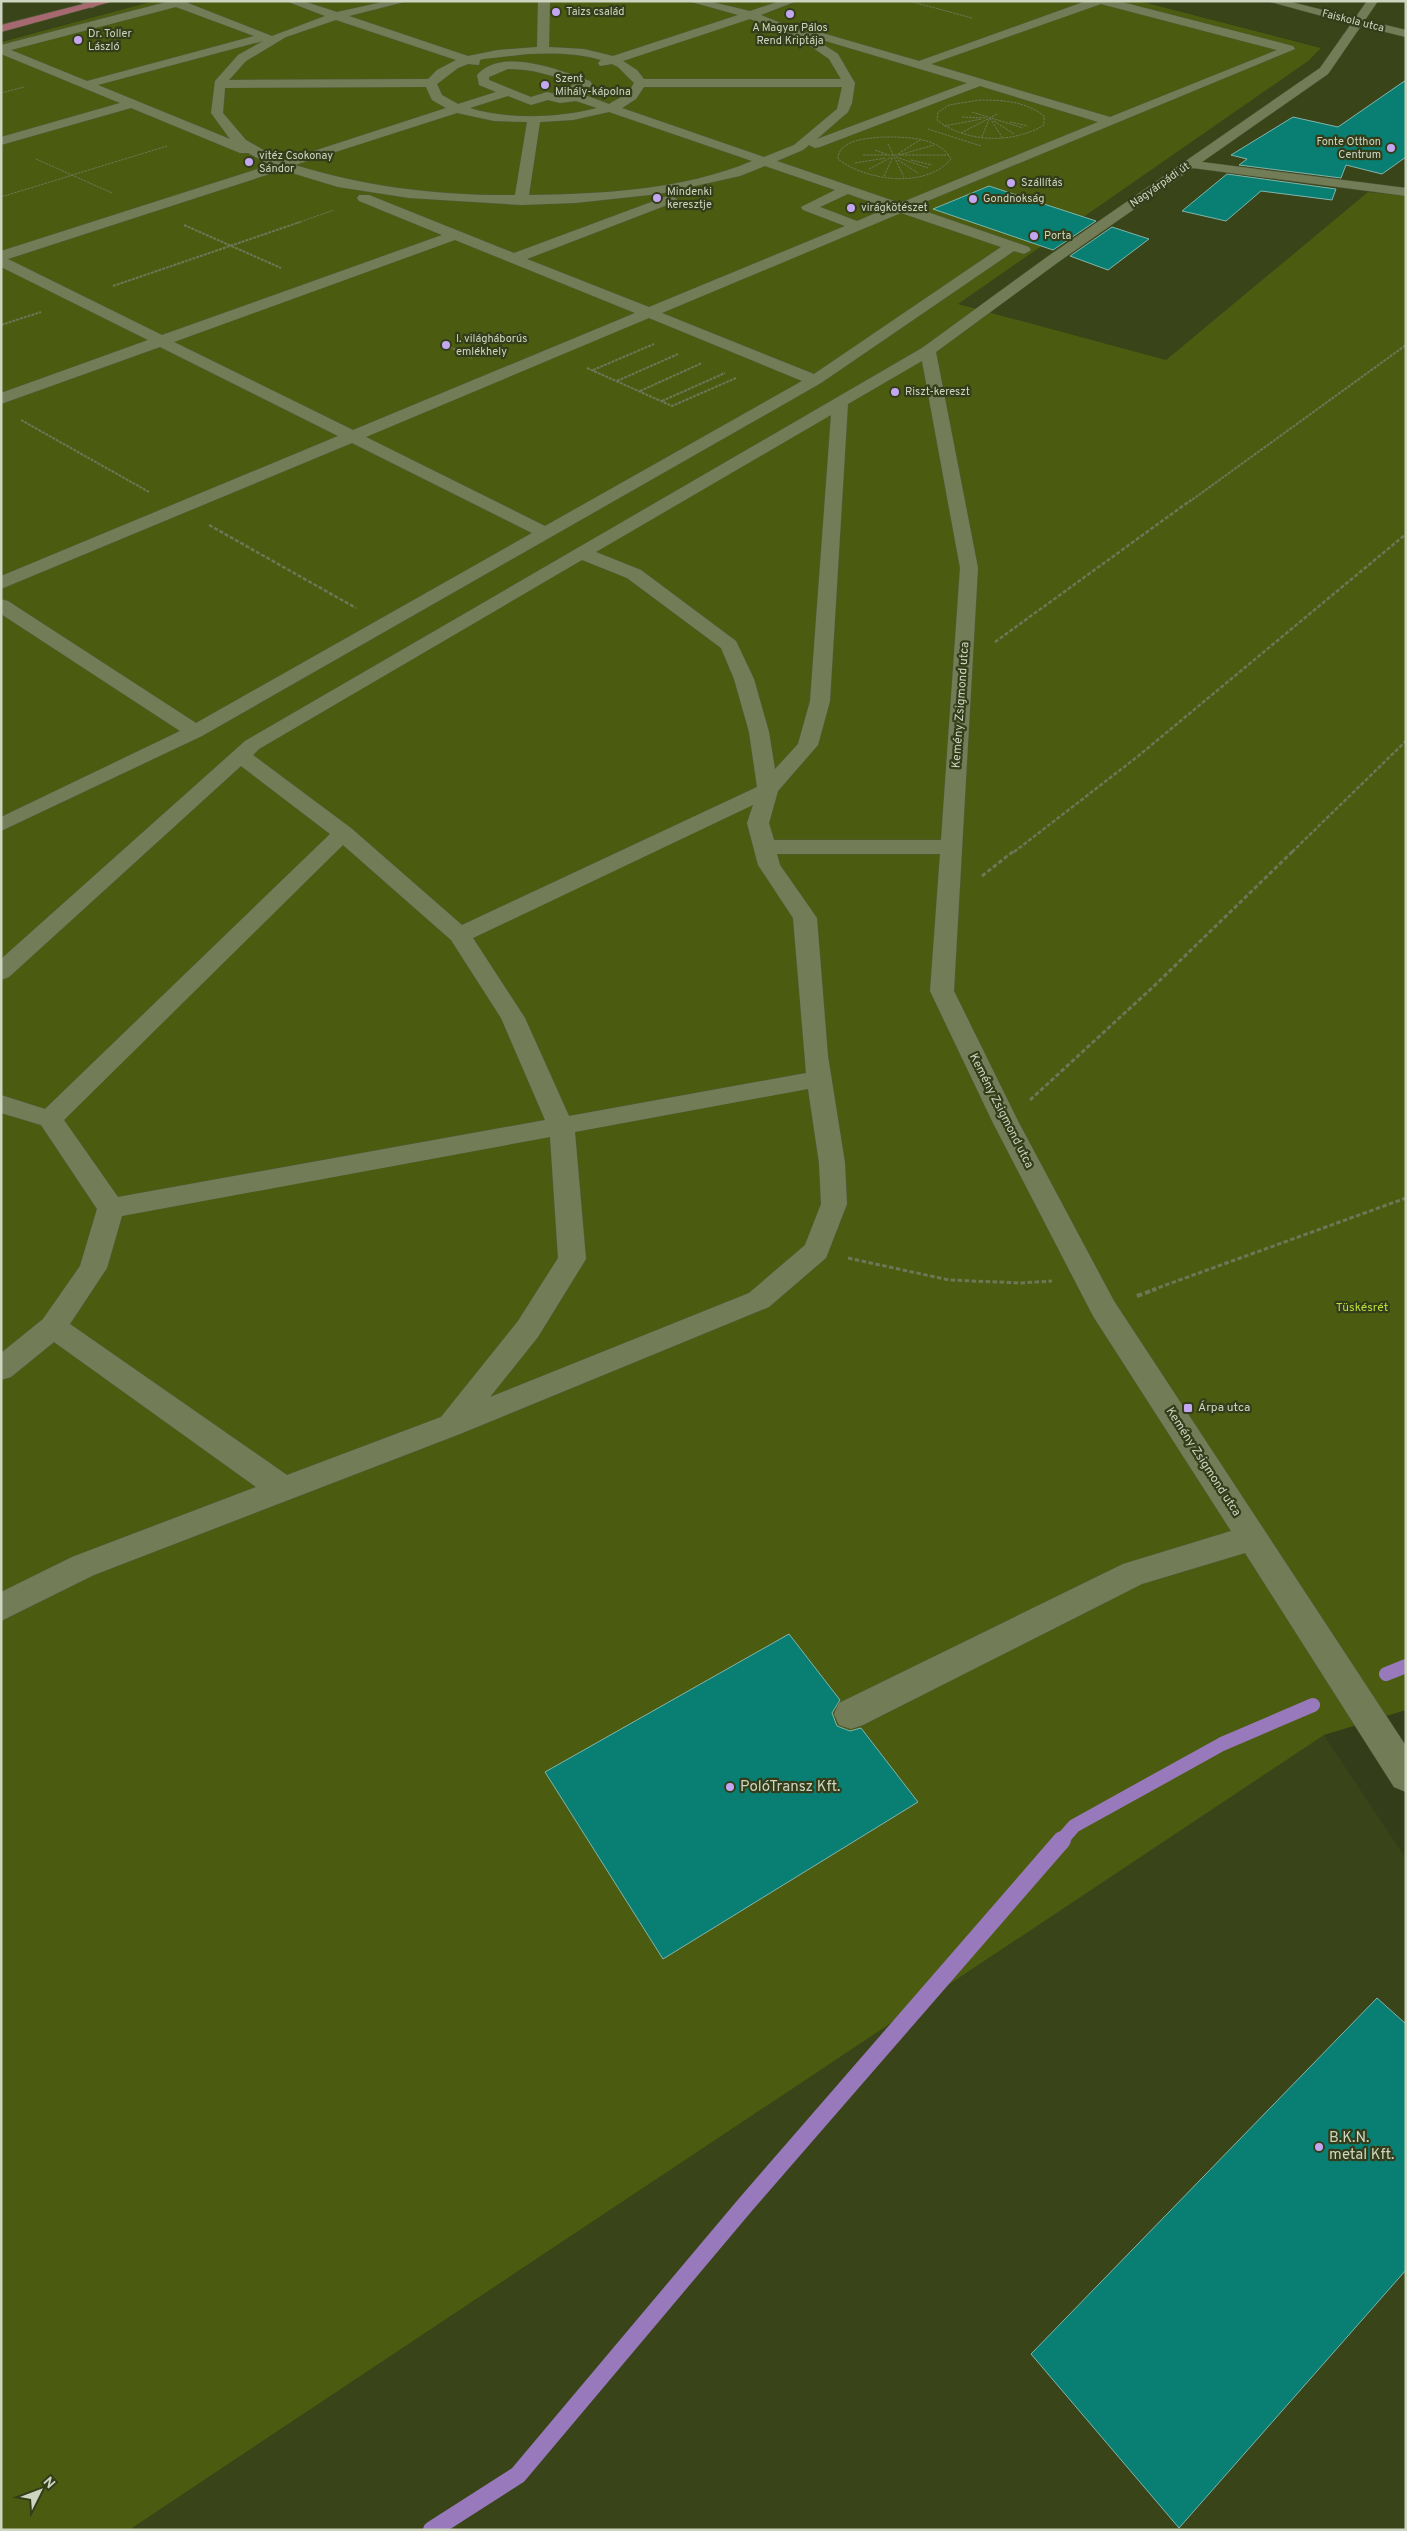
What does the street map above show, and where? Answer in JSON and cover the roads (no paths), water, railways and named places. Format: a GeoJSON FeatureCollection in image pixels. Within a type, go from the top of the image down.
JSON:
{"type":"FeatureCollection","features":[{"type":"Feature","properties":{"kind":"main road"},"geometry":{"type":"LineString","coordinates":[[1,29],[87,3],[109,1]]}},
{"type":"Feature","properties":{"kind":"street"},"geometry":{"type":"LineString","coordinates":[[291,1],[507,73]]}},
{"type":"Feature","properties":{"kind":"street"},"geometry":{"type":"LineString","coordinates":[[86,85],[267,37],[388,1]]}},
{"type":"Feature","properties":{"kind":"street"},"geometry":{"type":"LineString","coordinates":[[403,1],[336,16],[282,35],[242,58],[219,84],[217,113],[238,141],[284,166],[349,185],[412,195],[521,201],[612,196],[696,183],[766,163],[815,138],[843,111],[849,84],[834,57],[800,34],[751,15],[693,1]]}},
{"type":"Feature","properties":{"kind":"street"},"geometry":{"type":"LineString","coordinates":[[543,50],[544,1]]}},
{"type":"Feature","properties":{"kind":"street"},"geometry":{"type":"LineString","coordinates":[[704,1],[1110,121]]}},
{"type":"Feature","properties":{"kind":"street"},"geometry":{"type":"LineString","coordinates":[[564,76],[792,1]]}},
{"type":"Feature","properties":{"kind":"street"},"geometry":{"type":"LineString","coordinates":[[918,65],[1097,1]]}},
{"type":"Feature","properties":{"kind":"street"},"geometry":{"type":"LineString","coordinates":[[1,583],[552,352],[1289,49],[1104,1]]}},
{"type":"Feature","properties":{"kind":"street","name":"Faiskola utca"},"geometry":{"type":"LineString","coordinates":[[1272,1],[1406,34]]}},
{"type":"Feature","properties":{"kind":"street","name":"Nagyárpádi út"},"geometry":{"type":"LineString","coordinates":[[1,972],[240,756],[261,740],[928,350],[1052,260],[1324,71],[1373,1]]}},
{"type":"Feature","properties":{"kind":"street"},"geometry":{"type":"LineString","coordinates":[[182,2],[267,37]]}},
{"type":"Feature","properties":{"kind":"street"},"geometry":{"type":"LineString","coordinates":[[1,49],[182,2],[203,6],[214,3]]}},
{"type":"Feature","properties":{"kind":"street"},"geometry":{"type":"LineString","coordinates":[[1,49],[130,104],[736,348],[752,361],[815,380]]}},
{"type":"Feature","properties":{"kind":"street"},"geometry":{"type":"LineString","coordinates":[[219,84],[431,83],[441,71],[469,60],[500,52],[543,50],[582,52],[614,60],[633,70],[640,83]]}},
{"type":"Feature","properties":{"kind":"street"},"geometry":{"type":"LineString","coordinates":[[577,97],[580,93],[575,87],[586,84],[542,68],[518,65],[494,68],[483,75],[483,82],[531,101],[547,96],[560,99],[577,97],[1052,260]]}},
{"type":"Feature","properties":{"kind":"street"},"geometry":{"type":"LineString","coordinates":[[431,83],[436,97],[457,109],[492,117],[534,119],[574,116],[608,108],[632,96],[640,83]]}},
{"type":"Feature","properties":{"kind":"street"},"geometry":{"type":"LineString","coordinates":[[640,83],[849,84]]}},
{"type":"Feature","properties":{"kind":"street"},"geometry":{"type":"LineString","coordinates":[[515,258],[886,116],[978,83]]}},
{"type":"Feature","properties":{"kind":"street"},"geometry":{"type":"LineString","coordinates":[[1,256],[508,92]]}},
{"type":"Feature","properties":{"kind":"street"},"geometry":{"type":"LineString","coordinates":[[1,141],[130,104]]}},
{"type":"Feature","properties":{"kind":"street"},"geometry":{"type":"LineString","coordinates":[[521,201],[534,119]]}},
{"type":"Feature","properties":{"kind":"street"},"geometry":{"type":"LineString","coordinates":[[1190,164],[1406,192]]}},
{"type":"Feature","properties":{"kind":"street"},"geometry":{"type":"LineString","coordinates":[[847,190],[808,207],[858,226]]}},
{"type":"Feature","properties":{"kind":"street"},"geometry":{"type":"LineString","coordinates":[[1,399],[454,235]]}},
{"type":"Feature","properties":{"kind":"street"},"geometry":{"type":"LineString","coordinates":[[1,825],[195,732],[815,380],[1012,246]]}},
{"type":"Feature","properties":{"kind":"street"},"geometry":{"type":"LineString","coordinates":[[1,261],[545,533]]}},
{"type":"Feature","properties":{"kind":"street","name":"Kemény Zsigmond utca"},"geometry":{"type":"LineString","coordinates":[[928,350],[969,568],[942,991],[1005,1121],[1103,1308],[1406,1776]]}},
{"type":"Feature","properties":{"kind":"street"},"geometry":{"type":"LineString","coordinates":[[460,935],[768,790],[808,745],[820,701],[840,401]]}},
{"type":"Feature","properties":{"kind":"street"},"geometry":{"type":"LineString","coordinates":[[1,1606],[83,1566],[450,1426],[758,1300],[816,1252],[834,1204],[832,1163],[819,1078],[806,918],[769,866],[764,847],[758,823],[768,790],[759,732],[744,679],[729,645],[634,574],[581,553]]}},
{"type":"Feature","properties":{"kind":"street"},"geometry":{"type":"LineString","coordinates":[[1,606],[195,732]]}},
{"type":"Feature","properties":{"kind":"street"},"geometry":{"type":"LineString","coordinates":[[240,756],[343,833],[460,935],[513,1018],[561,1126],[572,1259],[528,1329],[450,1426]]}},
{"type":"Feature","properties":{"kind":"street"},"geometry":{"type":"LineString","coordinates":[[50,1119],[343,833]]}},
{"type":"Feature","properties":{"kind":"street"},"geometry":{"type":"LineString","coordinates":[[764,847],[951,847]]}},
{"type":"Feature","properties":{"kind":"street"},"geometry":{"type":"LineString","coordinates":[[111,1208],[819,1078]]}},
{"type":"Feature","properties":{"kind":"street"},"geometry":{"type":"LineString","coordinates":[[1,1104],[50,1119],[111,1208]]}},
{"type":"Feature","properties":{"kind":"street"},"geometry":{"type":"LineString","coordinates":[[1,1369],[53,1327],[93,1268],[111,1208]]}},
{"type":"Feature","properties":{"kind":"street"},"geometry":{"type":"LineString","coordinates":[[53,1327],[284,1490]]}},
{"type":"Feature","properties":{"kind":"street"},"geometry":{"type":"LineString","coordinates":[[851,1714],[1134,1573],[1253,1538]]}},
{"type":"Feature","properties":{"kind":"waterway"},"geometry":{"type":"LineString","coordinates":[[1386,1674],[1406,1666]]}},
{"type":"Feature","properties":{"kind":"waterway"},"geometry":{"type":"LineString","coordinates":[[1061,1841],[1074,1826],[1222,1744],[1313,1705]]}},
{"type":"Feature","properties":{"kind":"waterway"},"geometry":{"type":"LineString","coordinates":[[432,2530],[518,2475],[746,2204],[1062,1840]]}},
{"type":"Feature","properties":{"kind":"place","name":"Taizs család"},"geometry":{"type":"Point","coordinates":[556,12]}},
{"type":"Feature","properties":{"kind":"place","name":"A Magyar Pálos Rend Kriptája"},"geometry":{"type":"Point","coordinates":[790,14]}},
{"type":"Feature","properties":{"kind":"place","name":"Dr. Toller László"},"geometry":{"type":"Point","coordinates":[78,40]}},
{"type":"Feature","properties":{"kind":"place","name":"Szent Mihály-kápolna"},"geometry":{"type":"Point","coordinates":[545,85]}},
{"type":"Feature","properties":{"kind":"place","name":"Fonte Otthon Centrum"},"geometry":{"type":"Point","coordinates":[1391,148]}},
{"type":"Feature","properties":{"kind":"place","name":"vitéz Csokonay Sándor"},"geometry":{"type":"Point","coordinates":[249,162]}},
{"type":"Feature","properties":{"kind":"place","name":"Szállítás"},"geometry":{"type":"Point","coordinates":[1011,183]}},
{"type":"Feature","properties":{"kind":"place","name":"Mindenki keresztje"},"geometry":{"type":"Point","coordinates":[657,198]}},
{"type":"Feature","properties":{"kind":"place","name":"Gondnokság"},"geometry":{"type":"Point","coordinates":[973,199]}},
{"type":"Feature","properties":{"kind":"place","name":"virágkötészet"},"geometry":{"type":"Point","coordinates":[851,208]}},
{"type":"Feature","properties":{"kind":"place","name":"Porta"},"geometry":{"type":"Point","coordinates":[1034,236]}},
{"type":"Feature","properties":{"kind":"place","name":"I. világháborús emlékhely"},"geometry":{"type":"Point","coordinates":[446,345]}},
{"type":"Feature","properties":{"kind":"place","name":"Riszt-kereszt"},"geometry":{"type":"Point","coordinates":[895,392]}},
{"type":"Feature","properties":{"kind":"place","name":"Árpa utca"},"geometry":{"type":"Point","coordinates":[1188,1408]}},
{"type":"Feature","properties":{"kind":"place","name":"PolóTransz Kft."},"geometry":{"type":"Point","coordinates":[730,1787]}},
{"type":"Feature","properties":{"kind":"place","name":"B.K.N. metal Kft."},"geometry":{"type":"Point","coordinates":[1319,2147]}},
{"type":"Feature","properties":{"kind":"park label","name":"Tüskésrét"},"geometry":{"type":"Point","coordinates":[1362,1308]}}]}
